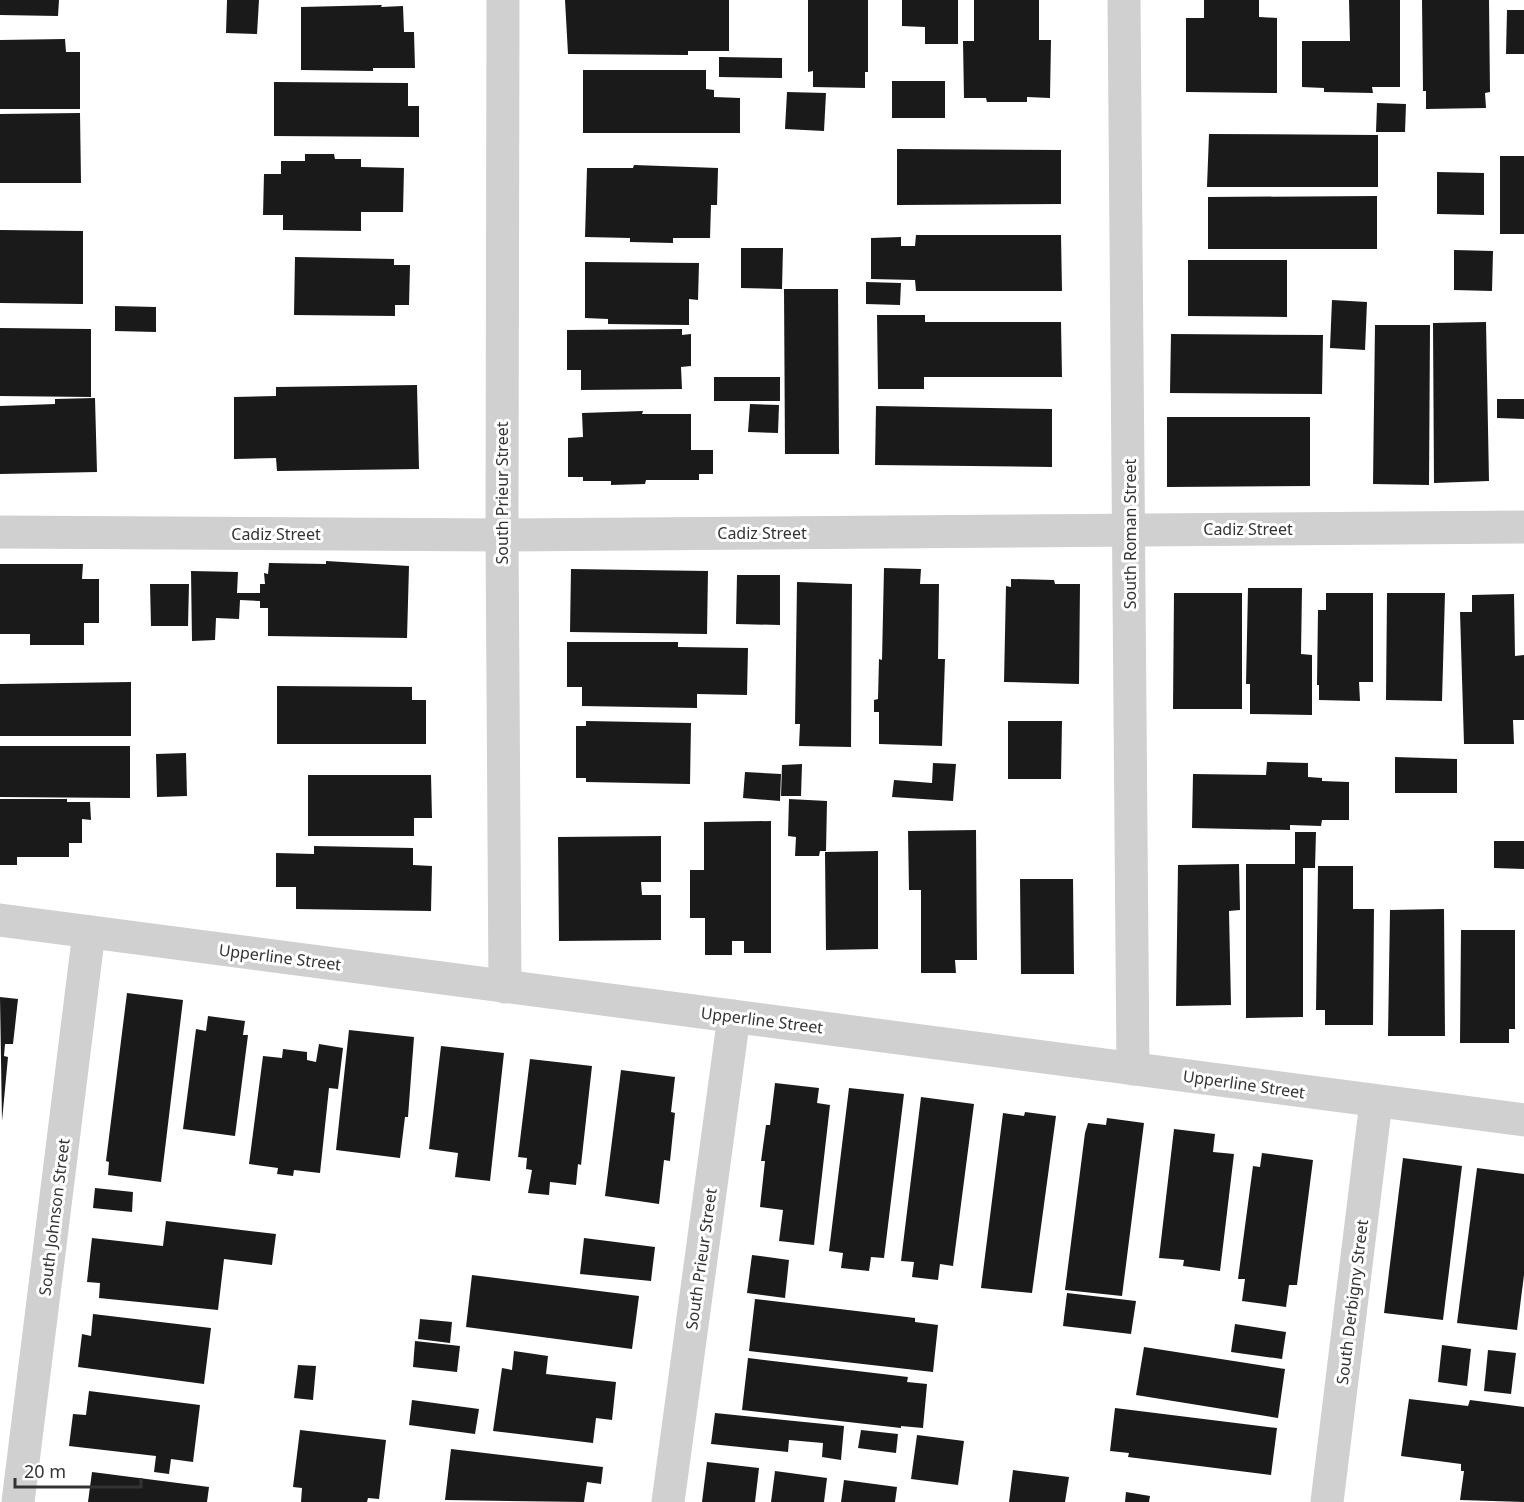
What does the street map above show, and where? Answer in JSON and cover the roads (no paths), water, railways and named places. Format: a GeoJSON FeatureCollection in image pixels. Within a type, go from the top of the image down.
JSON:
{"type":"FeatureCollection","features":[{"type":"Feature","properties":{"kind":"street","name":"South Prieur Street"},"geometry":{"type":"LineString","coordinates":[[503,0],[502,535],[505,987]]}},
{"type":"Feature","properties":{"kind":"street","name":"South Roman Street"},"geometry":{"type":"LineString","coordinates":[[1124,0],[1133,1069]]}},
{"type":"Feature","properties":{"kind":"street","name":"Cadiz Street"},"geometry":{"type":"LineString","coordinates":[[0,532],[502,535],[1524,527]]}},
{"type":"Feature","properties":{"kind":"street","name":"Upperline Street"},"geometry":{"type":"LineString","coordinates":[[0,920],[1524,1120]]}},
{"type":"Feature","properties":{"kind":"street","name":"South Johnson Street"},"geometry":{"type":"LineString","coordinates":[[18,1502],[89,932]]}},
{"type":"Feature","properties":{"kind":"street","name":"South Prieur Street"},"geometry":{"type":"LineString","coordinates":[[668,1502],[734,1016]]}},
{"type":"Feature","properties":{"kind":"street","name":"South Derbigny Street"},"geometry":{"type":"LineString","coordinates":[[1327,1502],[1376,1102]]}}]}
